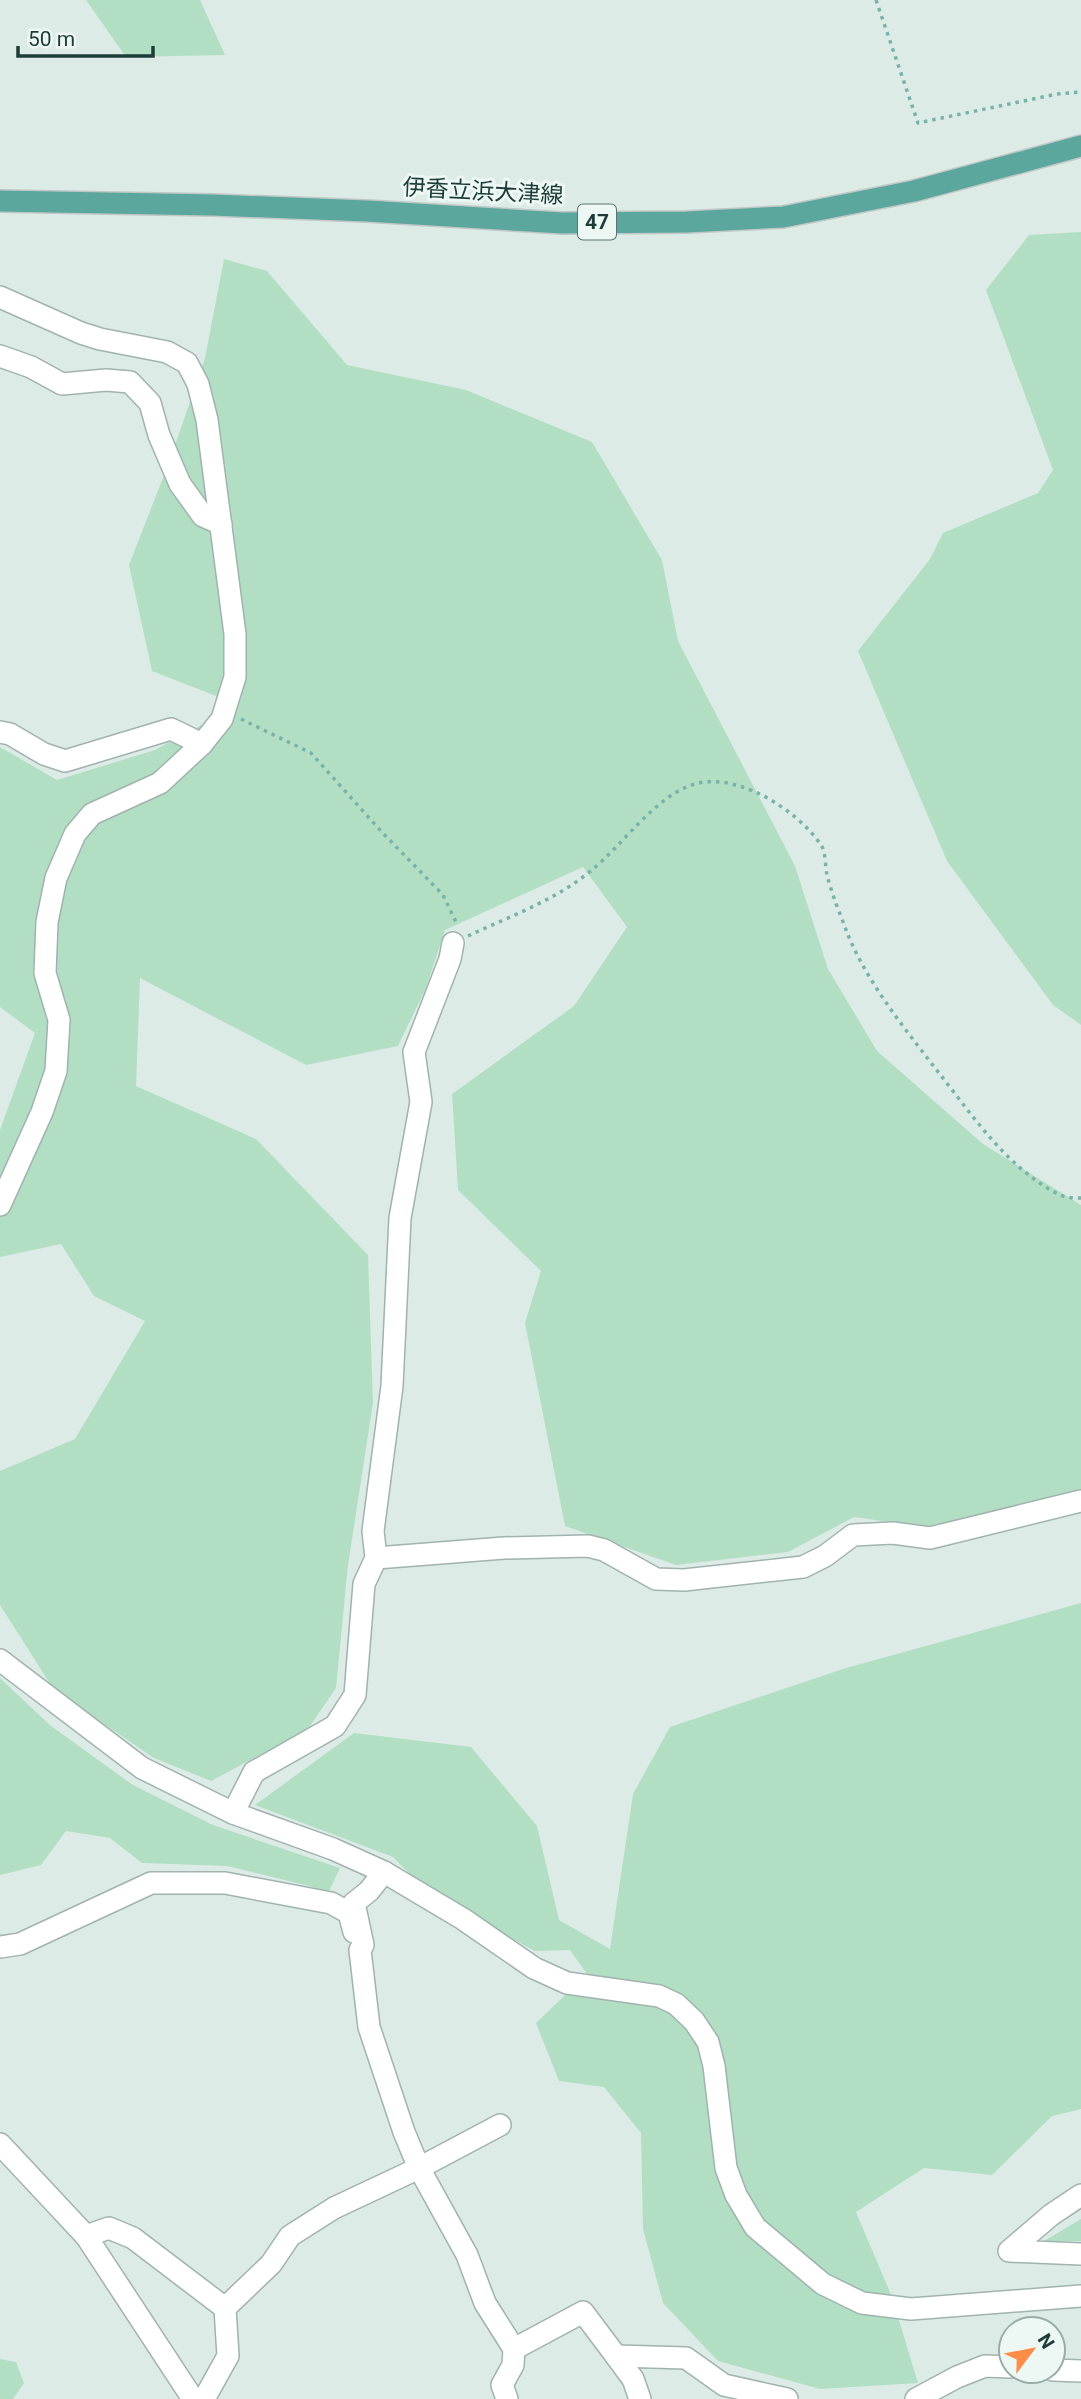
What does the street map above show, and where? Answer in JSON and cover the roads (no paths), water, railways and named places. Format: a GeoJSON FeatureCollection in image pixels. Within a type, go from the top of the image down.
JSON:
{"type":"FeatureCollection","features":[{"type":"Feature","properties":{"kind":"main road","name":"伊香立浜大津線"},"geometry":{"type":"LineString","coordinates":[[0,201],[238,206],[562,223],[783,217],[914,191],[1081,146]]}},
{"type":"Feature","properties":{"kind":"street"},"geometry":{"type":"LineString","coordinates":[[0,297],[81,333],[167,352],[187,363],[198,384],[207,420],[235,634],[235,677],[222,719],[202,744],[160,783],[92,814],[75,834],[55,878],[47,922],[45,973],[59,1020],[56,1072],[0,1205]]}},
{"type":"Feature","properties":{"kind":"street"},"geometry":{"type":"LineString","coordinates":[[0,356],[32,367],[62,384],[106,380],[130,382],[150,402],[159,435],[180,484],[203,516],[221,524]]}},
{"type":"Feature","properties":{"kind":"street"},"geometry":{"type":"LineString","coordinates":[[0,732],[10,734],[44,754],[65,761],[171,729],[202,744]]}},
{"type":"Feature","properties":{"kind":"street"},"geometry":{"type":"LineString","coordinates":[[233,1813],[254,1772],[335,1726],[355,1695],[363,1584],[376,1558],[373,1531],[392,1386],[400,1217],[421,1102],[414,1052],[450,959],[453,943]]}},
{"type":"Feature","properties":{"kind":"street"},"geometry":{"type":"LineString","coordinates":[[376,1558],[504,1548],[588,1546],[604,1550],[656,1578],[684,1580],[803,1567],[825,1556],[853,1535],[893,1533],[939,1537],[1081,1501]]}},
{"type":"Feature","properties":{"kind":"street"},"geometry":{"type":"LineString","coordinates":[[0,1660],[142,1768],[233,1813],[333,1849],[384,1872],[463,1919],[534,1968],[567,1983],[659,1996],[676,2004],[694,2021],[708,2042],[714,2066],[726,2168],[736,2195],[755,2228],[822,2284],[862,2303],[911,2309],[1081,2295]]}},
{"type":"Feature","properties":{"kind":"street"},"geometry":{"type":"LineString","coordinates":[[359,1950],[363,1945],[354,1903],[369,1891],[384,1872]]}},
{"type":"Feature","properties":{"kind":"street"},"geometry":{"type":"LineString","coordinates":[[0,1947],[20,1944],[151,1883],[225,1882],[331,1903],[349,1913],[359,1950],[369,2027],[379,2063],[419,2168],[467,2255],[485,2303],[514,2349],[513,2365],[502,2385],[507,2399]]}},
{"type":"Feature","properties":{"kind":"street"},"geometry":{"type":"LineString","coordinates":[[225,2308],[271,2263],[290,2236],[334,2208],[419,2168],[500,2125]]}},
{"type":"Feature","properties":{"kind":"street"},"geometry":{"type":"LineString","coordinates":[[0,2144],[86,2236],[193,2399]]}},
{"type":"Feature","properties":{"kind":"street"},"geometry":{"type":"LineString","coordinates":[[1081,2195],[1051,2215],[1009,2251],[1081,2254]]}},
{"type":"Feature","properties":{"kind":"street"},"geometry":{"type":"LineString","coordinates":[[86,2236],[109,2228],[133,2238],[225,2308],[228,2356],[204,2399]]}},
{"type":"Feature","properties":{"kind":"street"},"geometry":{"type":"LineString","coordinates":[[514,2349],[583,2312],[633,2378],[640,2399]]}},
{"type":"Feature","properties":{"kind":"street"},"geometry":{"type":"LineString","coordinates":[[616,2356],[687,2358],[722,2392],[787,2399]]}},
{"type":"Feature","properties":{"kind":"street"},"geometry":{"type":"LineString","coordinates":[[915,2399],[957,2377],[985,2366],[997,2366]]}}]}
